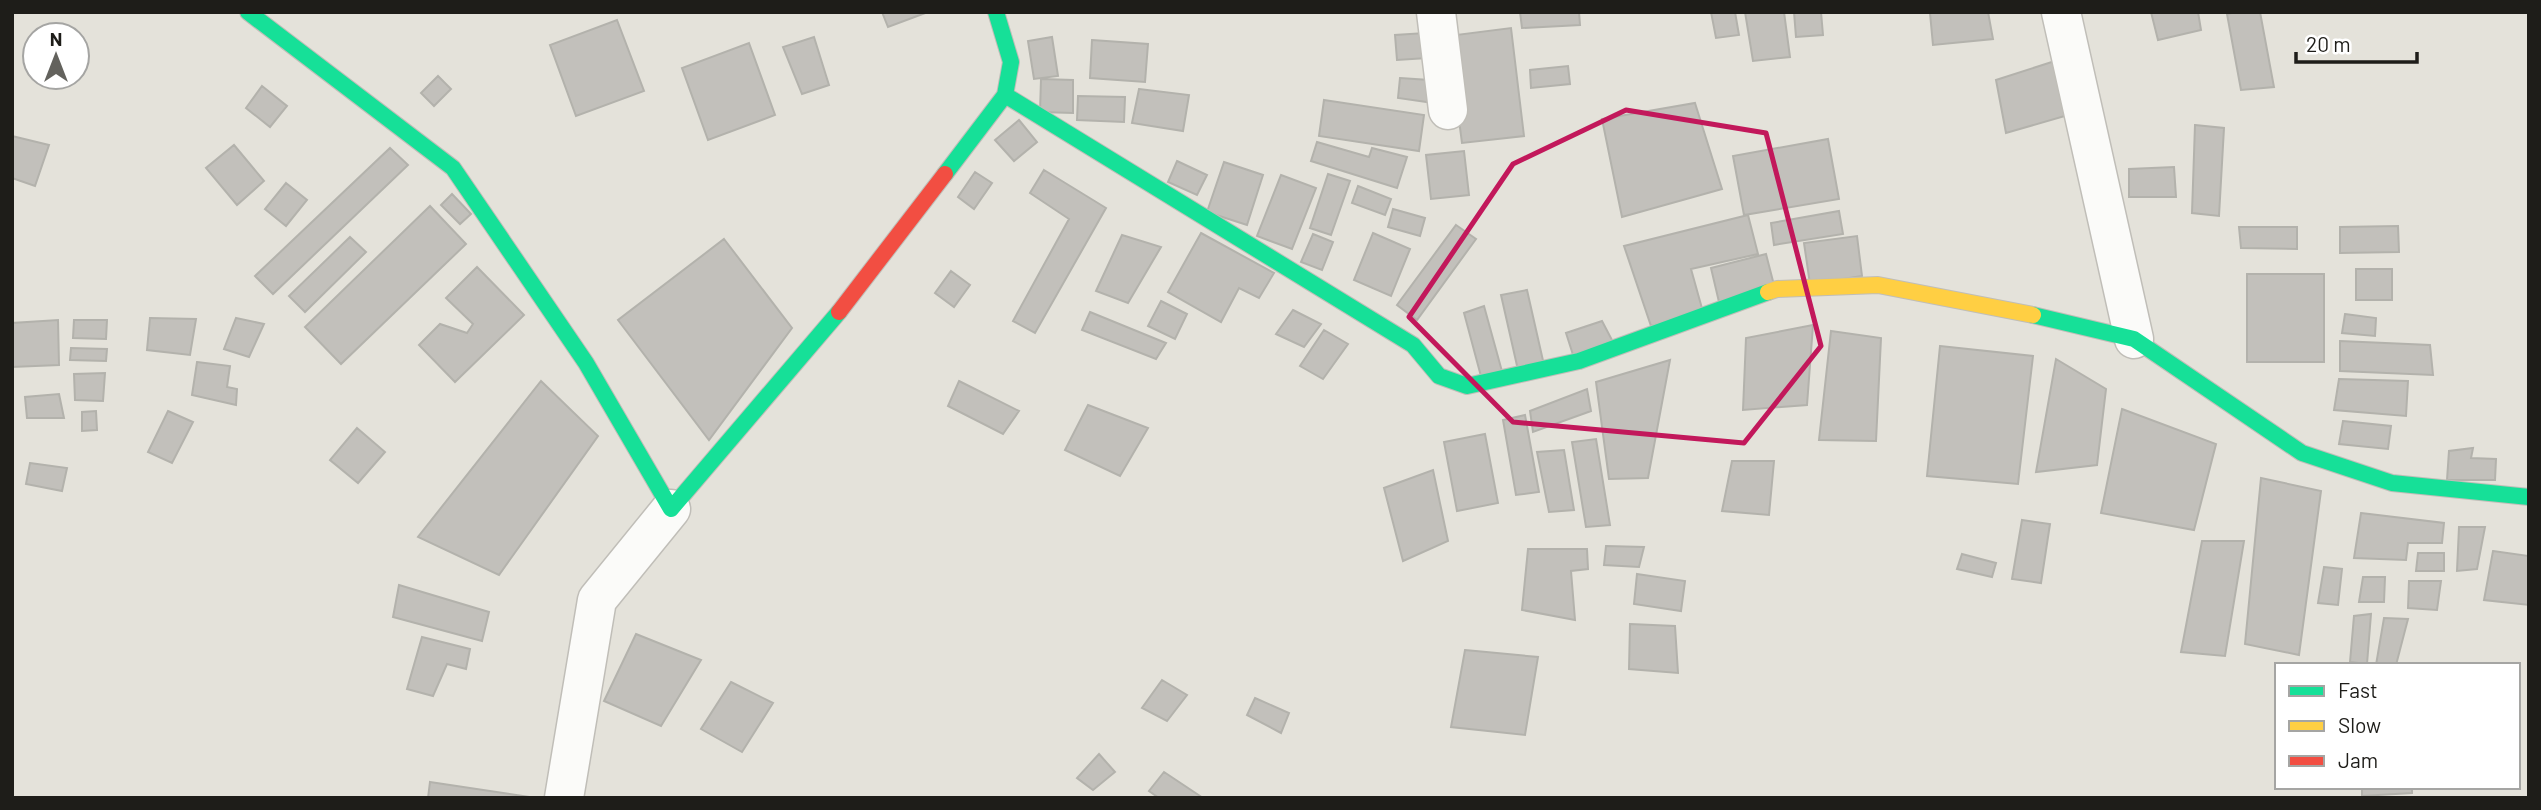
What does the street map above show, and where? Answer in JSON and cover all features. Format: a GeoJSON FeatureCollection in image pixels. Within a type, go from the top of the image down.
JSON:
{"type":"FeatureCollection","features":[{"type":"Feature","properties":{"kind":"street"},"geometry":{"type":"LineString","coordinates":[[247,12],[453,168],[586,363],[671,509]]}},
{"type":"Feature","properties":{"kind":"street"},"geometry":{"type":"LineString","coordinates":[[564,798],[597,600],[845,305],[1005,95],[1011,62],[996,12]]}},
{"type":"Feature","properties":{"kind":"street"},"geometry":{"type":"LineString","coordinates":[[1436,12],[1448,110]]}},
{"type":"Feature","properties":{"kind":"street"},"geometry":{"type":"LineString","coordinates":[[2061,12],[2134,339]]}},
{"type":"Feature","properties":{"kind":"street"},"geometry":{"type":"LineString","coordinates":[[1005,95],[1413,345],[1439,376],[1467,386],[1578,361],[1777,289],[1878,285],[2003,308],[2134,339],[2302,453],[2392,483],[2529,497]]}},
{"type":"Feature","properties":{"kind":"highlighted area"},"geometry":{"type":"Polygon","coordinates":[[[1626,110],[1766,133],[1821,346],[1744,443],[1513,422],[1409,317],[1513,164],[1626,110]]]}},
{"type":"Feature","properties":{"kind":"building"},"geometry":{"type":"Polygon","coordinates":[[[882,12],[928,12],[888,27],[882,12]]]}},
{"type":"Feature","properties":{"kind":"building"},"geometry":{"type":"Polygon","coordinates":[[[1520,12],[1579,12],[1580,25],[1522,28],[1520,12]]]}},
{"type":"Feature","properties":{"kind":"building"},"geometry":{"type":"Polygon","coordinates":[[[1711,12],[1735,12],[1739,35],[1716,38],[1711,12]]]}},
{"type":"Feature","properties":{"kind":"building"},"geometry":{"type":"Polygon","coordinates":[[[1745,12],[1784,12],[1790,57],[1753,61],[1745,12]]]}},
{"type":"Feature","properties":{"kind":"building"},"geometry":{"type":"Polygon","coordinates":[[[1794,12],[1821,12],[1823,35],[1796,37],[1794,12]]]}},
{"type":"Feature","properties":{"kind":"building"},"geometry":{"type":"Polygon","coordinates":[[[1988,12],[1993,39],[1933,45],[1930,13],[1988,12]]]}},
{"type":"Feature","properties":{"kind":"building"},"geometry":{"type":"Polygon","coordinates":[[[2151,12],[2198,12],[2201,30],[2158,40],[2151,12]]]}},
{"type":"Feature","properties":{"kind":"building"},"geometry":{"type":"Polygon","coordinates":[[[2260,12],[2274,87],[2241,90],[2227,14],[2260,12]]]}},
{"type":"Feature","properties":{"kind":"building"},"geometry":{"type":"Polygon","coordinates":[[[617,20],[644,91],[576,116],[550,45],[617,20]]]}},
{"type":"Feature","properties":{"kind":"building"},"geometry":{"type":"Polygon","coordinates":[[[1511,28],[1524,136],[1462,143],[1448,36],[1511,28]]]}},
{"type":"Feature","properties":{"kind":"building"},"geometry":{"type":"Polygon","coordinates":[[[1425,33],[1427,58],[1397,60],[1395,35],[1425,33]]]}},
{"type":"Feature","properties":{"kind":"building"},"geometry":{"type":"Polygon","coordinates":[[[814,37],[829,85],[802,94],[783,47],[814,37]]]}},
{"type":"Feature","properties":{"kind":"building"},"geometry":{"type":"Polygon","coordinates":[[[1052,37],[1058,76],[1034,79],[1028,41],[1052,37]]]}},
{"type":"Feature","properties":{"kind":"building"},"geometry":{"type":"Polygon","coordinates":[[[1092,40],[1148,44],[1145,82],[1090,78],[1092,40]]]}},
{"type":"Feature","properties":{"kind":"building"},"geometry":{"type":"Polygon","coordinates":[[[749,43],[775,115],[708,140],[682,68],[749,43]]]}},
{"type":"Feature","properties":{"kind":"building"},"geometry":{"type":"Polygon","coordinates":[[[2061,59],[2075,113],[2006,133],[1996,80],[2061,59]]]}},
{"type":"Feature","properties":{"kind":"building"},"geometry":{"type":"Polygon","coordinates":[[[1568,66],[1570,84],[1531,88],[1530,70],[1568,66]]]}},
{"type":"Feature","properties":{"kind":"building"},"geometry":{"type":"Polygon","coordinates":[[[438,76],[451,89],[434,106],[421,93],[438,76]]]}},
{"type":"Feature","properties":{"kind":"building"},"geometry":{"type":"Polygon","coordinates":[[[1400,78],[1429,80],[1427,102],[1398,98],[1400,78]]]}},
{"type":"Feature","properties":{"kind":"building"},"geometry":{"type":"Polygon","coordinates":[[[1041,79],[1073,80],[1073,113],[1040,112],[1041,79]]]}},
{"type":"Feature","properties":{"kind":"building"},"geometry":{"type":"Polygon","coordinates":[[[262,86],[287,106],[270,127],[246,108],[262,86]]]}},
{"type":"Feature","properties":{"kind":"building"},"geometry":{"type":"Polygon","coordinates":[[[1139,89],[1189,95],[1183,131],[1132,123],[1139,89]]]}},
{"type":"Feature","properties":{"kind":"building"},"geometry":{"type":"Polygon","coordinates":[[[1078,96],[1125,97],[1124,122],[1077,120],[1078,96]]]}},
{"type":"Feature","properties":{"kind":"building"},"geometry":{"type":"Polygon","coordinates":[[[1324,100],[1424,115],[1419,151],[1319,136],[1324,100]]]}},
{"type":"Feature","properties":{"kind":"building"},"geometry":{"type":"Polygon","coordinates":[[[1695,103],[1722,189],[1622,217],[1602,119],[1695,103]]]}},
{"type":"Feature","properties":{"kind":"building"},"geometry":{"type":"Polygon","coordinates":[[[1019,120],[1037,142],[1014,161],[995,140],[1019,120]]]}},
{"type":"Feature","properties":{"kind":"building"},"geometry":{"type":"Polygon","coordinates":[[[2195,125],[2224,128],[2219,216],[2192,213],[2195,125]]]}},
{"type":"Feature","properties":{"kind":"building"},"geometry":{"type":"Polygon","coordinates":[[[12,136],[49,145],[35,186],[12,178],[12,136]]]}},
{"type":"Feature","properties":{"kind":"building"},"geometry":{"type":"Polygon","coordinates":[[[1828,139],[1839,199],[1744,215],[1733,156],[1828,139]]]}},
{"type":"Feature","properties":{"kind":"building"},"geometry":{"type":"Polygon","coordinates":[[[1317,142],[1369,157],[1372,148],[1407,157],[1397,188],[1311,161],[1317,142]]]}},
{"type":"Feature","properties":{"kind":"building"},"geometry":{"type":"Polygon","coordinates":[[[234,145],[264,181],[237,205],[206,168],[234,145]]]}},
{"type":"Feature","properties":{"kind":"building"},"geometry":{"type":"Polygon","coordinates":[[[390,148],[408,165],[273,294],[255,276],[390,148]]]}},
{"type":"Feature","properties":{"kind":"building"},"geometry":{"type":"Polygon","coordinates":[[[1464,151],[1469,195],[1431,199],[1426,155],[1464,151]]]}},
{"type":"Feature","properties":{"kind":"building"},"geometry":{"type":"Polygon","coordinates":[[[1177,161],[1207,175],[1197,195],[1168,182],[1177,161]]]}},
{"type":"Feature","properties":{"kind":"building"},"geometry":{"type":"Polygon","coordinates":[[[1224,162],[1263,175],[1247,225],[1207,212],[1224,162]]]}},
{"type":"Feature","properties":{"kind":"building"},"geometry":{"type":"Polygon","coordinates":[[[2174,167],[2176,197],[2129,197],[2129,169],[2174,167]]]}},
{"type":"Feature","properties":{"kind":"building"},"geometry":{"type":"Polygon","coordinates":[[[1044,170],[1106,208],[1035,333],[1013,321],[1069,219],[1030,193],[1044,170]]]}},
{"type":"Feature","properties":{"kind":"building"},"geometry":{"type":"Polygon","coordinates":[[[975,172],[992,183],[974,209],[958,197],[975,172]]]}},
{"type":"Feature","properties":{"kind":"building"},"geometry":{"type":"Polygon","coordinates":[[[1328,174],[1350,181],[1331,235],[1310,228],[1328,174]]]}},
{"type":"Feature","properties":{"kind":"building"},"geometry":{"type":"Polygon","coordinates":[[[1281,175],[1316,188],[1292,249],[1257,236],[1281,175]]]}},
{"type":"Feature","properties":{"kind":"building"},"geometry":{"type":"Polygon","coordinates":[[[286,183],[307,200],[286,226],[265,209],[286,183]]]}},
{"type":"Feature","properties":{"kind":"building"},"geometry":{"type":"Polygon","coordinates":[[[1358,186],[1391,199],[1385,215],[1352,203],[1358,186]]]}},
{"type":"Feature","properties":{"kind":"building"},"geometry":{"type":"Polygon","coordinates":[[[452,194],[471,214],[460,224],[441,205],[452,194]]]}},
{"type":"Feature","properties":{"kind":"building"},"geometry":{"type":"Polygon","coordinates":[[[430,206],[466,244],[341,364],[305,327],[430,206]]]}},
{"type":"Feature","properties":{"kind":"building"},"geometry":{"type":"Polygon","coordinates":[[[1393,209],[1425,218],[1420,236],[1388,227],[1393,209]]]}},
{"type":"Feature","properties":{"kind":"building"},"geometry":{"type":"Polygon","coordinates":[[[1839,211],[1843,234],[1774,245],[1771,223],[1839,211]]]}},
{"type":"Feature","properties":{"kind":"building"},"geometry":{"type":"Polygon","coordinates":[[[1748,215],[1758,254],[1691,269],[1703,312],[1651,326],[1624,246],[1748,215]]]}},
{"type":"Feature","properties":{"kind":"building"},"geometry":{"type":"Polygon","coordinates":[[[1456,225],[1476,239],[1417,320],[1397,305],[1456,225]]]}},
{"type":"Feature","properties":{"kind":"building"},"geometry":{"type":"Polygon","coordinates":[[[2398,226],[2399,252],[2340,253],[2340,227],[2398,226]]]}},
{"type":"Feature","properties":{"kind":"building"},"geometry":{"type":"Polygon","coordinates":[[[2239,227],[2297,227],[2297,249],[2241,248],[2239,227]]]}},
{"type":"Feature","properties":{"kind":"building"},"geometry":{"type":"Polygon","coordinates":[[[1201,233],[1274,273],[1259,298],[1239,288],[1221,322],[1168,292],[1201,233]]]}},
{"type":"Feature","properties":{"kind":"building"},"geometry":{"type":"Polygon","coordinates":[[[1373,233],[1410,249],[1391,296],[1354,280],[1373,233]]]}},
{"type":"Feature","properties":{"kind":"building"},"geometry":{"type":"Polygon","coordinates":[[[1313,234],[1333,242],[1322,270],[1301,262],[1313,234]]]}},
{"type":"Feature","properties":{"kind":"building"},"geometry":{"type":"Polygon","coordinates":[[[1122,235],[1161,247],[1128,303],[1096,291],[1122,235]]]}},
{"type":"Feature","properties":{"kind":"building"},"geometry":{"type":"Polygon","coordinates":[[[1857,236],[1862,276],[1810,284],[1804,243],[1857,236]]]}},
{"type":"Feature","properties":{"kind":"building"},"geometry":{"type":"Polygon","coordinates":[[[350,237],[366,252],[305,312],[289,296],[350,237]]]}},
{"type":"Feature","properties":{"kind":"building"},"geometry":{"type":"Polygon","coordinates":[[[724,239],[792,328],[709,440],[618,320],[724,239]]]}},
{"type":"Feature","properties":{"kind":"building"},"geometry":{"type":"Polygon","coordinates":[[[1766,254],[1775,289],[1719,302],[1711,268],[1766,254]]]}},
{"type":"Feature","properties":{"kind":"building"},"geometry":{"type":"Polygon","coordinates":[[[477,267],[524,315],[455,382],[419,345],[440,324],[467,333],[473,324],[446,298],[477,267]]]}},
{"type":"Feature","properties":{"kind":"building"},"geometry":{"type":"Polygon","coordinates":[[[2356,269],[2392,269],[2392,300],[2356,300],[2356,269]]]}},
{"type":"Feature","properties":{"kind":"building"},"geometry":{"type":"Polygon","coordinates":[[[951,271],[970,285],[954,307],[935,293],[951,271]]]}},
{"type":"Feature","properties":{"kind":"building"},"geometry":{"type":"Polygon","coordinates":[[[2247,274],[2324,274],[2324,362],[2247,362],[2247,274]]]}},
{"type":"Feature","properties":{"kind":"building"},"geometry":{"type":"Polygon","coordinates":[[[1527,290],[1544,365],[1518,370],[1501,295],[1527,290]]]}},
{"type":"Feature","properties":{"kind":"building"},"geometry":{"type":"Polygon","coordinates":[[[1161,301],[1187,314],[1175,339],[1148,326],[1161,301]]]}},
{"type":"Feature","properties":{"kind":"building"},"geometry":{"type":"Polygon","coordinates":[[[1484,306],[1503,375],[1482,380],[1464,313],[1484,306]]]}},
{"type":"Feature","properties":{"kind":"building"},"geometry":{"type":"Polygon","coordinates":[[[1293,310],[1321,324],[1304,347],[1276,334],[1293,310]]]}},
{"type":"Feature","properties":{"kind":"building"},"geometry":{"type":"Polygon","coordinates":[[[1090,312],[1166,343],[1156,359],[1082,330],[1090,312]]]}},
{"type":"Feature","properties":{"kind":"building"},"geometry":{"type":"Polygon","coordinates":[[[2345,314],[2376,318],[2375,336],[2342,333],[2345,314]]]}},
{"type":"Feature","properties":{"kind":"building"},"geometry":{"type":"Polygon","coordinates":[[[150,318],[196,319],[190,355],[147,350],[150,318]]]}},
{"type":"Feature","properties":{"kind":"building"},"geometry":{"type":"Polygon","coordinates":[[[236,318],[264,324],[249,357],[224,349],[236,318]]]}},
{"type":"Feature","properties":{"kind":"building"},"geometry":{"type":"Polygon","coordinates":[[[58,320],[59,365],[12,367],[12,323],[58,320]]]}},
{"type":"Feature","properties":{"kind":"building"},"geometry":{"type":"Polygon","coordinates":[[[74,320],[107,320],[106,339],[73,338],[74,320]]]}},
{"type":"Feature","properties":{"kind":"building"},"geometry":{"type":"Polygon","coordinates":[[[1602,321],[1613,342],[1574,358],[1566,333],[1602,321]]]}},
{"type":"Feature","properties":{"kind":"building"},"geometry":{"type":"Polygon","coordinates":[[[1813,325],[1807,405],[1743,410],[1746,338],[1813,325]]]}},
{"type":"Feature","properties":{"kind":"building"},"geometry":{"type":"Polygon","coordinates":[[[1324,330],[1348,344],[1323,379],[1300,366],[1324,330]]]}},
{"type":"Feature","properties":{"kind":"building"},"geometry":{"type":"Polygon","coordinates":[[[1831,331],[1881,338],[1876,441],[1819,440],[1831,331]]]}},
{"type":"Feature","properties":{"kind":"building"},"geometry":{"type":"Polygon","coordinates":[[[2340,341],[2430,345],[2433,375],[2340,371],[2340,341]]]}},
{"type":"Feature","properties":{"kind":"building"},"geometry":{"type":"Polygon","coordinates":[[[1940,346],[2033,356],[2018,484],[1927,476],[1940,346]]]}},
{"type":"Feature","properties":{"kind":"building"},"geometry":{"type":"Polygon","coordinates":[[[71,348],[107,349],[106,361],[70,360],[71,348]]]}},
{"type":"Feature","properties":{"kind":"building"},"geometry":{"type":"Polygon","coordinates":[[[2056,359],[2106,389],[2097,465],[2036,472],[2056,359]]]}},
{"type":"Feature","properties":{"kind":"building"},"geometry":{"type":"Polygon","coordinates":[[[1670,360],[1648,478],[1609,479],[1596,382],[1670,360]]]}},
{"type":"Feature","properties":{"kind":"building"},"geometry":{"type":"Polygon","coordinates":[[[197,362],[230,366],[227,387],[237,389],[236,405],[192,395],[197,362]]]}},
{"type":"Feature","properties":{"kind":"building"},"geometry":{"type":"Polygon","coordinates":[[[105,373],[103,401],[75,400],[74,374],[105,373]]]}},
{"type":"Feature","properties":{"kind":"building"},"geometry":{"type":"Polygon","coordinates":[[[2339,379],[2408,381],[2406,416],[2334,410],[2339,379]]]}},
{"type":"Feature","properties":{"kind":"building"},"geometry":{"type":"Polygon","coordinates":[[[541,381],[598,436],[499,575],[418,537],[541,381]]]}},
{"type":"Feature","properties":{"kind":"building"},"geometry":{"type":"Polygon","coordinates":[[[959,381],[1019,411],[1003,434],[948,406],[959,381]]]}},
{"type":"Feature","properties":{"kind":"building"},"geometry":{"type":"Polygon","coordinates":[[[1587,389],[1591,411],[1533,432],[1530,411],[1587,389]]]}},
{"type":"Feature","properties":{"kind":"building"},"geometry":{"type":"Polygon","coordinates":[[[59,394],[64,418],[27,418],[25,397],[59,394]]]}},
{"type":"Feature","properties":{"kind":"building"},"geometry":{"type":"Polygon","coordinates":[[[1088,405],[1148,428],[1120,476],[1065,450],[1088,405]]]}},
{"type":"Feature","properties":{"kind":"building"},"geometry":{"type":"Polygon","coordinates":[[[2122,409],[2216,444],[2194,530],[2101,513],[2122,409]]]}},
{"type":"Feature","properties":{"kind":"building"},"geometry":{"type":"Polygon","coordinates":[[[96,411],[97,430],[82,431],[82,412],[96,411]]]}},
{"type":"Feature","properties":{"kind":"building"},"geometry":{"type":"Polygon","coordinates":[[[168,411],[193,422],[172,463],[148,452],[168,411]]]}},
{"type":"Feature","properties":{"kind":"building"},"geometry":{"type":"Polygon","coordinates":[[[1525,415],[1539,492],[1516,495],[1503,420],[1525,415]]]}},
{"type":"Feature","properties":{"kind":"building"},"geometry":{"type":"Polygon","coordinates":[[[2343,421],[2391,426],[2388,449],[2339,444],[2343,421]]]}},
{"type":"Feature","properties":{"kind":"building"},"geometry":{"type":"Polygon","coordinates":[[[357,428],[385,452],[358,483],[330,460],[357,428]]]}},
{"type":"Feature","properties":{"kind":"building"},"geometry":{"type":"Polygon","coordinates":[[[1485,434],[1498,503],[1457,511],[1444,442],[1485,434]]]}},
{"type":"Feature","properties":{"kind":"building"},"geometry":{"type":"Polygon","coordinates":[[[1596,439],[1610,525],[1586,527],[1572,442],[1596,439]]]}},
{"type":"Feature","properties":{"kind":"building"},"geometry":{"type":"Polygon","coordinates":[[[2473,448],[2471,458],[2496,459],[2495,480],[2447,480],[2449,451],[2473,448]]]}},
{"type":"Feature","properties":{"kind":"building"},"geometry":{"type":"Polygon","coordinates":[[[1564,450],[1574,510],[1549,512],[1537,452],[1564,450]]]}},
{"type":"Feature","properties":{"kind":"building"},"geometry":{"type":"Polygon","coordinates":[[[1732,461],[1774,461],[1769,515],[1722,511],[1732,461]]]}},
{"type":"Feature","properties":{"kind":"building"},"geometry":{"type":"Polygon","coordinates":[[[30,463],[67,468],[62,491],[26,484],[30,463]]]}},
{"type":"Feature","properties":{"kind":"building"},"geometry":{"type":"Polygon","coordinates":[[[1433,470],[1448,541],[1403,561],[1384,488],[1433,470]]]}},
{"type":"Feature","properties":{"kind":"building"},"geometry":{"type":"Polygon","coordinates":[[[2261,478],[2321,491],[2299,655],[2245,644],[2261,478]]]}},
{"type":"Feature","properties":{"kind":"building"},"geometry":{"type":"Polygon","coordinates":[[[2361,513],[2444,523],[2442,543],[2408,543],[2406,560],[2354,558],[2361,513]]]}},
{"type":"Feature","properties":{"kind":"building"},"geometry":{"type":"Polygon","coordinates":[[[2022,520],[2050,524],[2041,583],[2012,579],[2022,520]]]}},
{"type":"Feature","properties":{"kind":"building"},"geometry":{"type":"Polygon","coordinates":[[[2459,527],[2485,527],[2477,569],[2457,571],[2459,527]]]}},
{"type":"Feature","properties":{"kind":"building"},"geometry":{"type":"Polygon","coordinates":[[[2202,541],[2244,541],[2225,656],[2181,652],[2202,541]]]}},
{"type":"Feature","properties":{"kind":"building"},"geometry":{"type":"Polygon","coordinates":[[[1606,546],[1644,547],[1639,567],[1604,565],[1606,546]]]}},
{"type":"Feature","properties":{"kind":"building"},"geometry":{"type":"Polygon","coordinates":[[[1528,549],[1587,549],[1588,569],[1571,571],[1575,620],[1522,610],[1528,549]]]}},
{"type":"Feature","properties":{"kind":"building"},"geometry":{"type":"Polygon","coordinates":[[[2493,551],[2529,556],[2529,605],[2484,600],[2493,551]]]}},
{"type":"Feature","properties":{"kind":"building"},"geometry":{"type":"Polygon","coordinates":[[[2418,553],[2444,553],[2444,571],[2416,571],[2418,553]]]}},
{"type":"Feature","properties":{"kind":"building"},"geometry":{"type":"Polygon","coordinates":[[[1962,554],[1996,563],[1992,577],[1957,569],[1962,554]]]}},
{"type":"Feature","properties":{"kind":"building"},"geometry":{"type":"Polygon","coordinates":[[[2324,567],[2342,569],[2338,605],[2318,603],[2324,567]]]}},
{"type":"Feature","properties":{"kind":"building"},"geometry":{"type":"Polygon","coordinates":[[[1637,574],[1685,581],[1681,611],[1634,604],[1637,574]]]}},
{"type":"Feature","properties":{"kind":"building"},"geometry":{"type":"Polygon","coordinates":[[[2363,577],[2385,577],[2384,602],[2359,602],[2363,577]]]}},
{"type":"Feature","properties":{"kind":"building"},"geometry":{"type":"Polygon","coordinates":[[[2409,581],[2441,581],[2437,610],[2408,608],[2409,581]]]}},
{"type":"Feature","properties":{"kind":"building"},"geometry":{"type":"Polygon","coordinates":[[[399,585],[489,612],[482,641],[393,617],[399,585]]]}},
{"type":"Feature","properties":{"kind":"building"},"geometry":{"type":"Polygon","coordinates":[[[2371,614],[2367,663],[2350,662],[2354,616],[2371,614]]]}},
{"type":"Feature","properties":{"kind":"building"},"geometry":{"type":"Polygon","coordinates":[[[2384,618],[2408,619],[2397,663],[2376,663],[2384,618]]]}},
{"type":"Feature","properties":{"kind":"building"},"geometry":{"type":"Polygon","coordinates":[[[1630,624],[1675,626],[1678,673],[1629,669],[1630,624]]]}},
{"type":"Feature","properties":{"kind":"building"},"geometry":{"type":"Polygon","coordinates":[[[636,634],[701,660],[661,726],[604,701],[636,634]]]}},
{"type":"Feature","properties":{"kind":"building"},"geometry":{"type":"Polygon","coordinates":[[[422,637],[470,649],[466,669],[447,664],[433,696],[407,689],[422,637]]]}},
{"type":"Feature","properties":{"kind":"building"},"geometry":{"type":"Polygon","coordinates":[[[1465,650],[1538,657],[1525,735],[1451,727],[1465,650]]]}},
{"type":"Feature","properties":{"kind":"building"},"geometry":{"type":"Polygon","coordinates":[[[1162,680],[1187,695],[1167,721],[1142,708],[1162,680]]]}},
{"type":"Feature","properties":{"kind":"building"},"geometry":{"type":"Polygon","coordinates":[[[731,682],[773,703],[742,752],[701,729],[731,682]]]}},
{"type":"Feature","properties":{"kind":"building"},"geometry":{"type":"Polygon","coordinates":[[[1255,698],[1289,713],[1281,733],[1247,715],[1255,698]]]}},
{"type":"Feature","properties":{"kind":"building"},"geometry":{"type":"Polygon","coordinates":[[[1099,754],[1115,772],[1093,790],[1077,778],[1099,754]]]}},
{"type":"Feature","properties":{"kind":"building"},"geometry":{"type":"Polygon","coordinates":[[[1164,772],[1203,798],[1159,798],[1149,791],[1164,772]]]}},
{"type":"Feature","properties":{"kind":"building"},"geometry":{"type":"Polygon","coordinates":[[[430,782],[536,798],[428,798],[430,782]]]}},
{"type":"Feature","properties":{"kind":"building"},"geometry":{"type":"Polygon","coordinates":[[[2362,789],[2412,789],[2412,793],[2362,796],[2362,789]]]}},
{"type":"Feature","properties":{"kind":"traffic: fast"},"geometry":{"type":"LineString","coordinates":[[248,12],[453,168],[586,363],[671,509],[839,312]]}},
{"type":"Feature","properties":{"kind":"traffic: fast"},"geometry":{"type":"LineString","coordinates":[[996,12],[1011,62],[1005,95],[1413,345],[1439,376],[1467,386],[1579,361],[1768,292]]}},
{"type":"Feature","properties":{"kind":"traffic: fast"},"geometry":{"type":"LineString","coordinates":[[945,174],[1005,95]]}},
{"type":"Feature","properties":{"kind":"traffic: fast"},"geometry":{"type":"LineString","coordinates":[[2033,315],[2134,339],[2302,453],[2392,483],[2529,497]]}},
{"type":"Feature","properties":{"kind":"traffic: slow"},"geometry":{"type":"LineString","coordinates":[[1768,292],[1777,289],[1878,285],[2033,315]]}},
{"type":"Feature","properties":{"kind":"traffic: jam"},"geometry":{"type":"LineString","coordinates":[[839,312],[945,174]]}}]}
